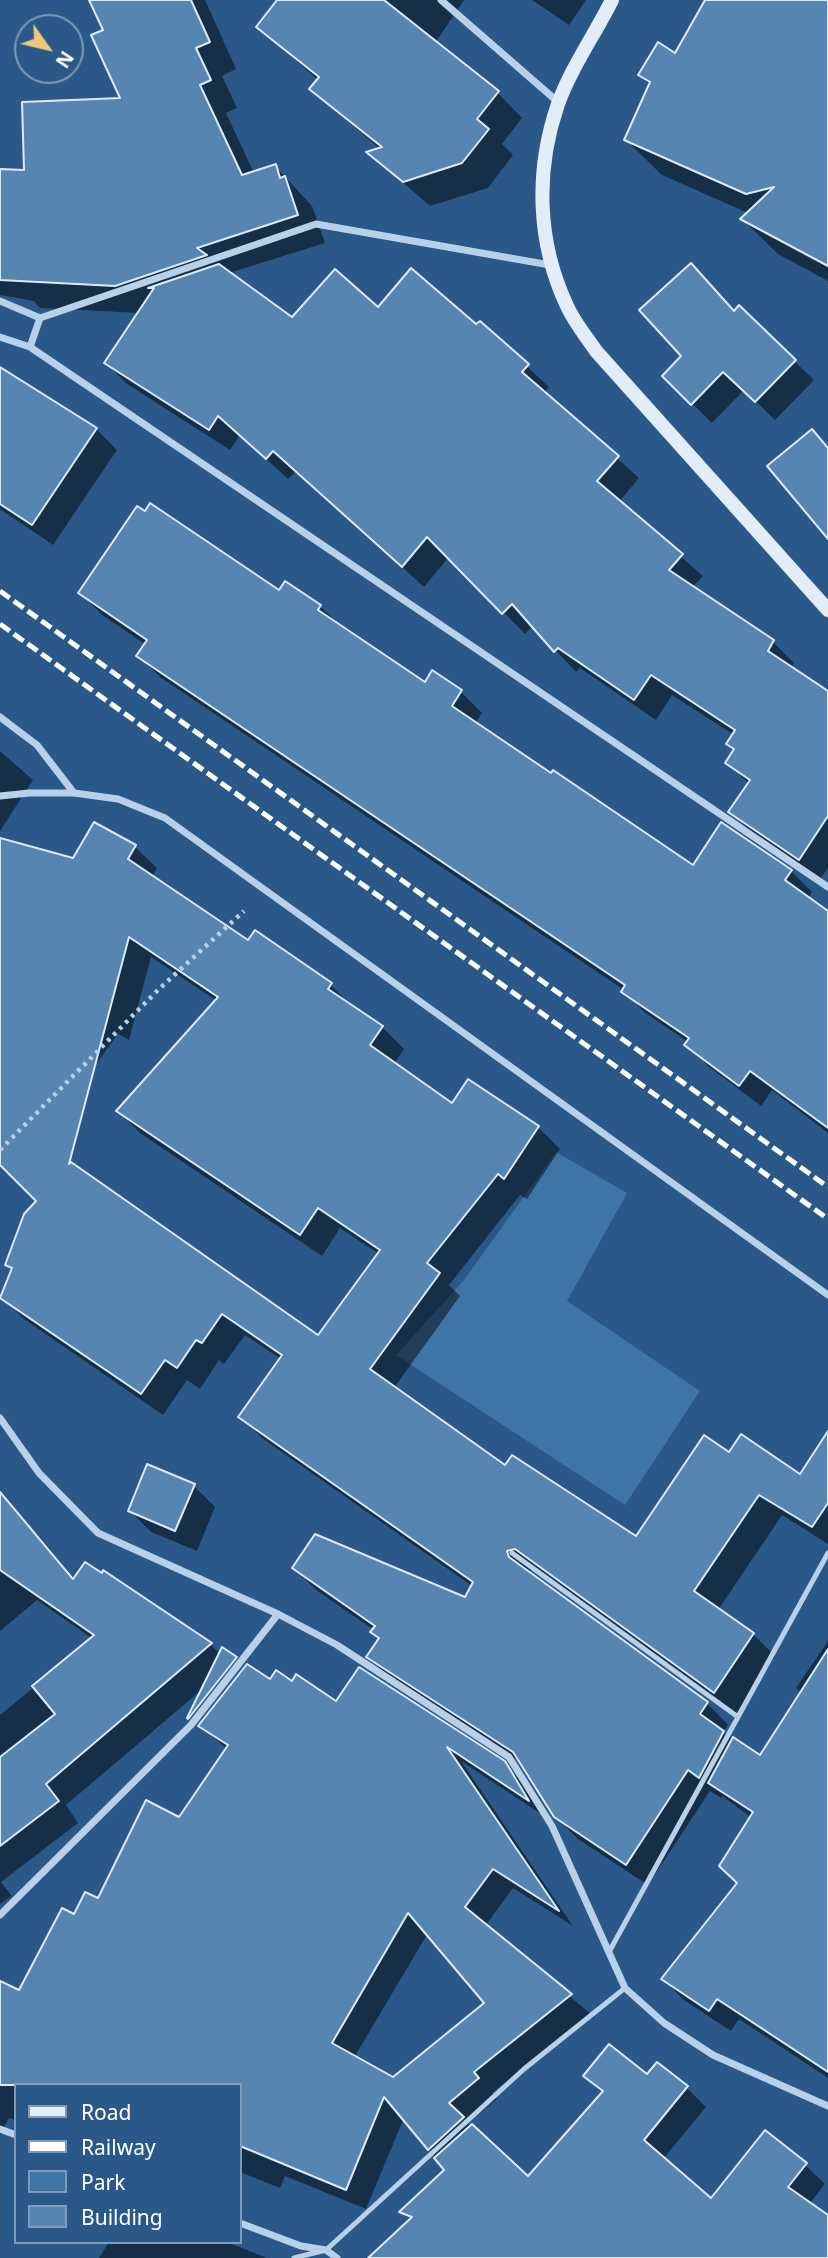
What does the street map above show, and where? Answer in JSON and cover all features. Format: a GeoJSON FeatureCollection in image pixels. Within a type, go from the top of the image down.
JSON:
{"type":"FeatureCollection","features":[{"type":"Feature","properties":{"kind":"street"},"geometry":{"type":"LineString","coordinates":[[441,0],[559,102]]}},
{"type":"Feature","properties":{"kind":"street"},"geometry":{"type":"LineString","coordinates":[[612,0],[559,102],[547,148],[541,205],[550,265],[568,309],[603,360],[828,610]]}},
{"type":"Feature","properties":{"kind":"street"},"geometry":{"type":"LineString","coordinates":[[0,301],[40,318],[316,224],[550,265]]}},
{"type":"Feature","properties":{"kind":"street"},"geometry":{"type":"LineString","coordinates":[[30,347],[40,318]]}},
{"type":"Feature","properties":{"kind":"street"},"geometry":{"type":"LineString","coordinates":[[0,337],[30,347],[828,887]]}},
{"type":"Feature","properties":{"kind":"street"},"geometry":{"type":"LineString","coordinates":[[0,717],[37,745],[75,793]]}},
{"type":"Feature","properties":{"kind":"street"},"geometry":{"type":"LineString","coordinates":[[0,796],[75,793],[118,799],[165,818],[828,1295]]}},
{"type":"Feature","properties":{"kind":"street"},"geometry":{"type":"LineString","coordinates":[[0,1418],[39,1473],[98,1533],[278,1614],[358,1658],[509,1758],[552,1826],[625,1989],[664,2023],[713,2054],[828,2106]]}},
{"type":"Feature","properties":{"kind":"street"},"geometry":{"type":"LineString","coordinates":[[0,1915],[191,1725],[278,1614]]}},
{"type":"Feature","properties":{"kind":"street"},"geometry":{"type":"LineString","coordinates":[[242,2224],[302,2246],[326,2250],[337,2258]]}},
{"type":"Feature","properties":{"kind":"lane"},"geometry":{"type":"LineString","coordinates":[[512,1553],[738,1717]]}},
{"type":"Feature","properties":{"kind":"lane"},"geometry":{"type":"LineString","coordinates":[[608,1953],[828,1553]]}},
{"type":"Feature","properties":{"kind":"lane"},"geometry":{"type":"LineString","coordinates":[[294,2258],[326,2250],[524,2069],[625,1989]]}},
{"type":"Feature","properties":{"kind":"path"},"geometry":{"type":"LineString","coordinates":[[0,1150],[158,990],[266,891]]}},
{"type":"Feature","properties":{"kind":"green space"},"geometry":{"type":"Polygon","coordinates":[[[556,1152],[627,1193],[567,1301],[700,1391],[625,1505],[396,1355],[464,1280],[556,1152]]]}},
{"type":"Feature","properties":{"kind":"building"},"geometry":{"type":"Polygon","coordinates":[[[89,0],[191,0],[210,42],[196,48],[211,80],[200,85],[242,175],[276,164],[280,178],[285,176],[298,215],[197,248],[207,255],[115,286],[0,280],[0,169],[24,170],[22,102],[120,98],[91,35],[103,30],[89,0]]]}},
{"type":"Feature","properties":{"kind":"building"},"geometry":{"type":"Polygon","coordinates":[[[277,0],[384,0],[499,91],[477,119],[489,129],[462,163],[403,182],[366,152],[382,147],[309,89],[319,77],[256,27],[277,0]]]}},
{"type":"Feature","properties":{"kind":"building"},"geometry":{"type":"Polygon","coordinates":[[[705,0],[828,0],[828,266],[740,219],[774,187],[746,194],[624,140],[650,82],[638,75],[658,42],[675,53],[705,0]]]}},
{"type":"Feature","properties":{"kind":"building"},"geometry":{"type":"Polygon","coordinates":[[[691,263],[734,311],[739,305],[796,360],[755,402],[723,372],[691,405],[662,376],[681,356],[639,310],[691,263]]]}},
{"type":"Feature","properties":{"kind":"building"},"geometry":{"type":"Polygon","coordinates":[[[219,264],[292,317],[335,269],[378,307],[411,268],[476,324],[480,321],[529,364],[522,372],[619,456],[597,481],[683,554],[669,570],[774,640],[768,651],[828,691],[828,816],[799,860],[728,812],[750,780],[725,763],[734,749],[726,744],[735,730],[651,675],[634,700],[558,648],[554,652],[512,604],[502,614],[427,537],[402,567],[273,451],[266,459],[218,416],[209,430],[104,363],[154,288],[148,288],[219,264]]]}},
{"type":"Feature","properties":{"kind":"building"},"geometry":{"type":"Polygon","coordinates":[[[0,367],[97,428],[32,525],[0,504],[0,367]]]}},
{"type":"Feature","properties":{"kind":"building"},"geometry":{"type":"Polygon","coordinates":[[[812,429],[828,448],[828,539],[767,466],[812,429]]]}},
{"type":"Feature","properties":{"kind":"building"},"geometry":{"type":"Polygon","coordinates":[[[150,503],[279,590],[285,581],[321,605],[318,610],[425,682],[432,670],[462,690],[452,706],[551,773],[553,770],[693,865],[721,822],[792,870],[785,880],[828,911],[828,1128],[750,1071],[739,1086],[684,1045],[689,1038],[621,992],[625,985],[136,656],[147,640],[78,593],[137,506],[145,511],[150,503]]]}},
{"type":"Feature","properties":{"kind":"building"},"geometry":{"type":"Polygon","coordinates":[[[94,822],[136,845],[128,859],[248,940],[255,930],[332,983],[328,989],[383,1026],[370,1045],[452,1103],[468,1079],[539,1126],[504,1179],[498,1174],[427,1263],[440,1273],[370,1369],[505,1465],[512,1455],[636,1536],[704,1435],[729,1452],[741,1434],[800,1474],[828,1431],[828,1503],[812,1527],[759,1495],[694,1591],[754,1633],[714,1693],[515,1549],[507,1551],[509,1557],[708,1702],[700,1714],[724,1731],[699,1778],[688,1770],[626,1865],[554,1817],[513,1752],[366,1657],[379,1638],[370,1632],[375,1626],[292,1568],[315,1534],[465,1597],[473,1582],[238,1417],[282,1355],[222,1314],[202,1343],[196,1340],[177,1368],[165,1360],[141,1394],[0,1298],[12,1268],[5,1265],[24,1214],[36,1201],[0,1165],[0,838],[73,858],[94,822]],[[129,937],[69,1164],[71,1162],[318,1335],[380,1250],[318,1208],[300,1235],[116,1111],[218,997],[129,937]]]}},
{"type":"Feature","properties":{"kind":"building"},"geometry":{"type":"Polygon","coordinates":[[[147,1464],[195,1484],[175,1531],[128,1511],[147,1464]]]}},
{"type":"Feature","properties":{"kind":"building"},"geometry":{"type":"Polygon","coordinates":[[[0,1492],[73,1579],[85,1562],[102,1573],[103,1570],[212,1643],[46,1784],[59,1801],[0,1846],[0,1757],[55,1714],[32,1686],[94,1635],[0,1570],[0,1492]]]}},
{"type":"Feature","properties":{"kind":"building"},"geometry":{"type":"Polygon","coordinates":[[[222,1647],[237,1657],[188,1719],[187,1718],[222,1647]]]}},
{"type":"Feature","properties":{"kind":"building"},"geometry":{"type":"Polygon","coordinates":[[[828,1649],[828,2072],[717,1999],[709,2011],[661,1979],[737,1883],[719,1866],[753,1812],[708,1783],[733,1737],[760,1755],[828,1649]]]}},
{"type":"Feature","properties":{"kind":"building"},"geometry":{"type":"Polygon","coordinates":[[[247,1664],[270,1679],[276,1670],[292,1681],[296,1674],[336,1701],[359,1667],[505,1761],[529,1801],[447,1747],[559,1911],[493,1869],[465,1907],[572,1994],[474,2072],[479,2078],[449,2103],[464,2117],[428,2150],[384,2097],[346,2190],[242,2147],[242,2083],[0,2085],[0,1981],[19,1990],[62,1908],[74,1914],[85,1892],[98,1898],[146,1800],[179,1817],[228,1745],[198,1726],[247,1664]],[[408,1913],[332,2043],[393,2077],[484,2003],[408,1913]]]}},
{"type":"Feature","properties":{"kind":"building"},"geometry":{"type":"Polygon","coordinates":[[[609,2044],[647,2074],[657,2062],[688,2086],[644,2140],[711,2198],[765,2130],[807,2163],[788,2187],[828,2215],[828,2258],[368,2258],[412,2217],[399,2212],[444,2170],[434,2158],[472,2124],[528,2176],[603,2091],[583,2076],[609,2044]]]}},
{"type":"Feature","properties":{"kind":"railway"},"geometry":{"type":"LineString","coordinates":[[0,591],[828,1187]]}},
{"type":"Feature","properties":{"kind":"railway"},"geometry":{"type":"LineString","coordinates":[[0,624],[828,1219]]}}]}
